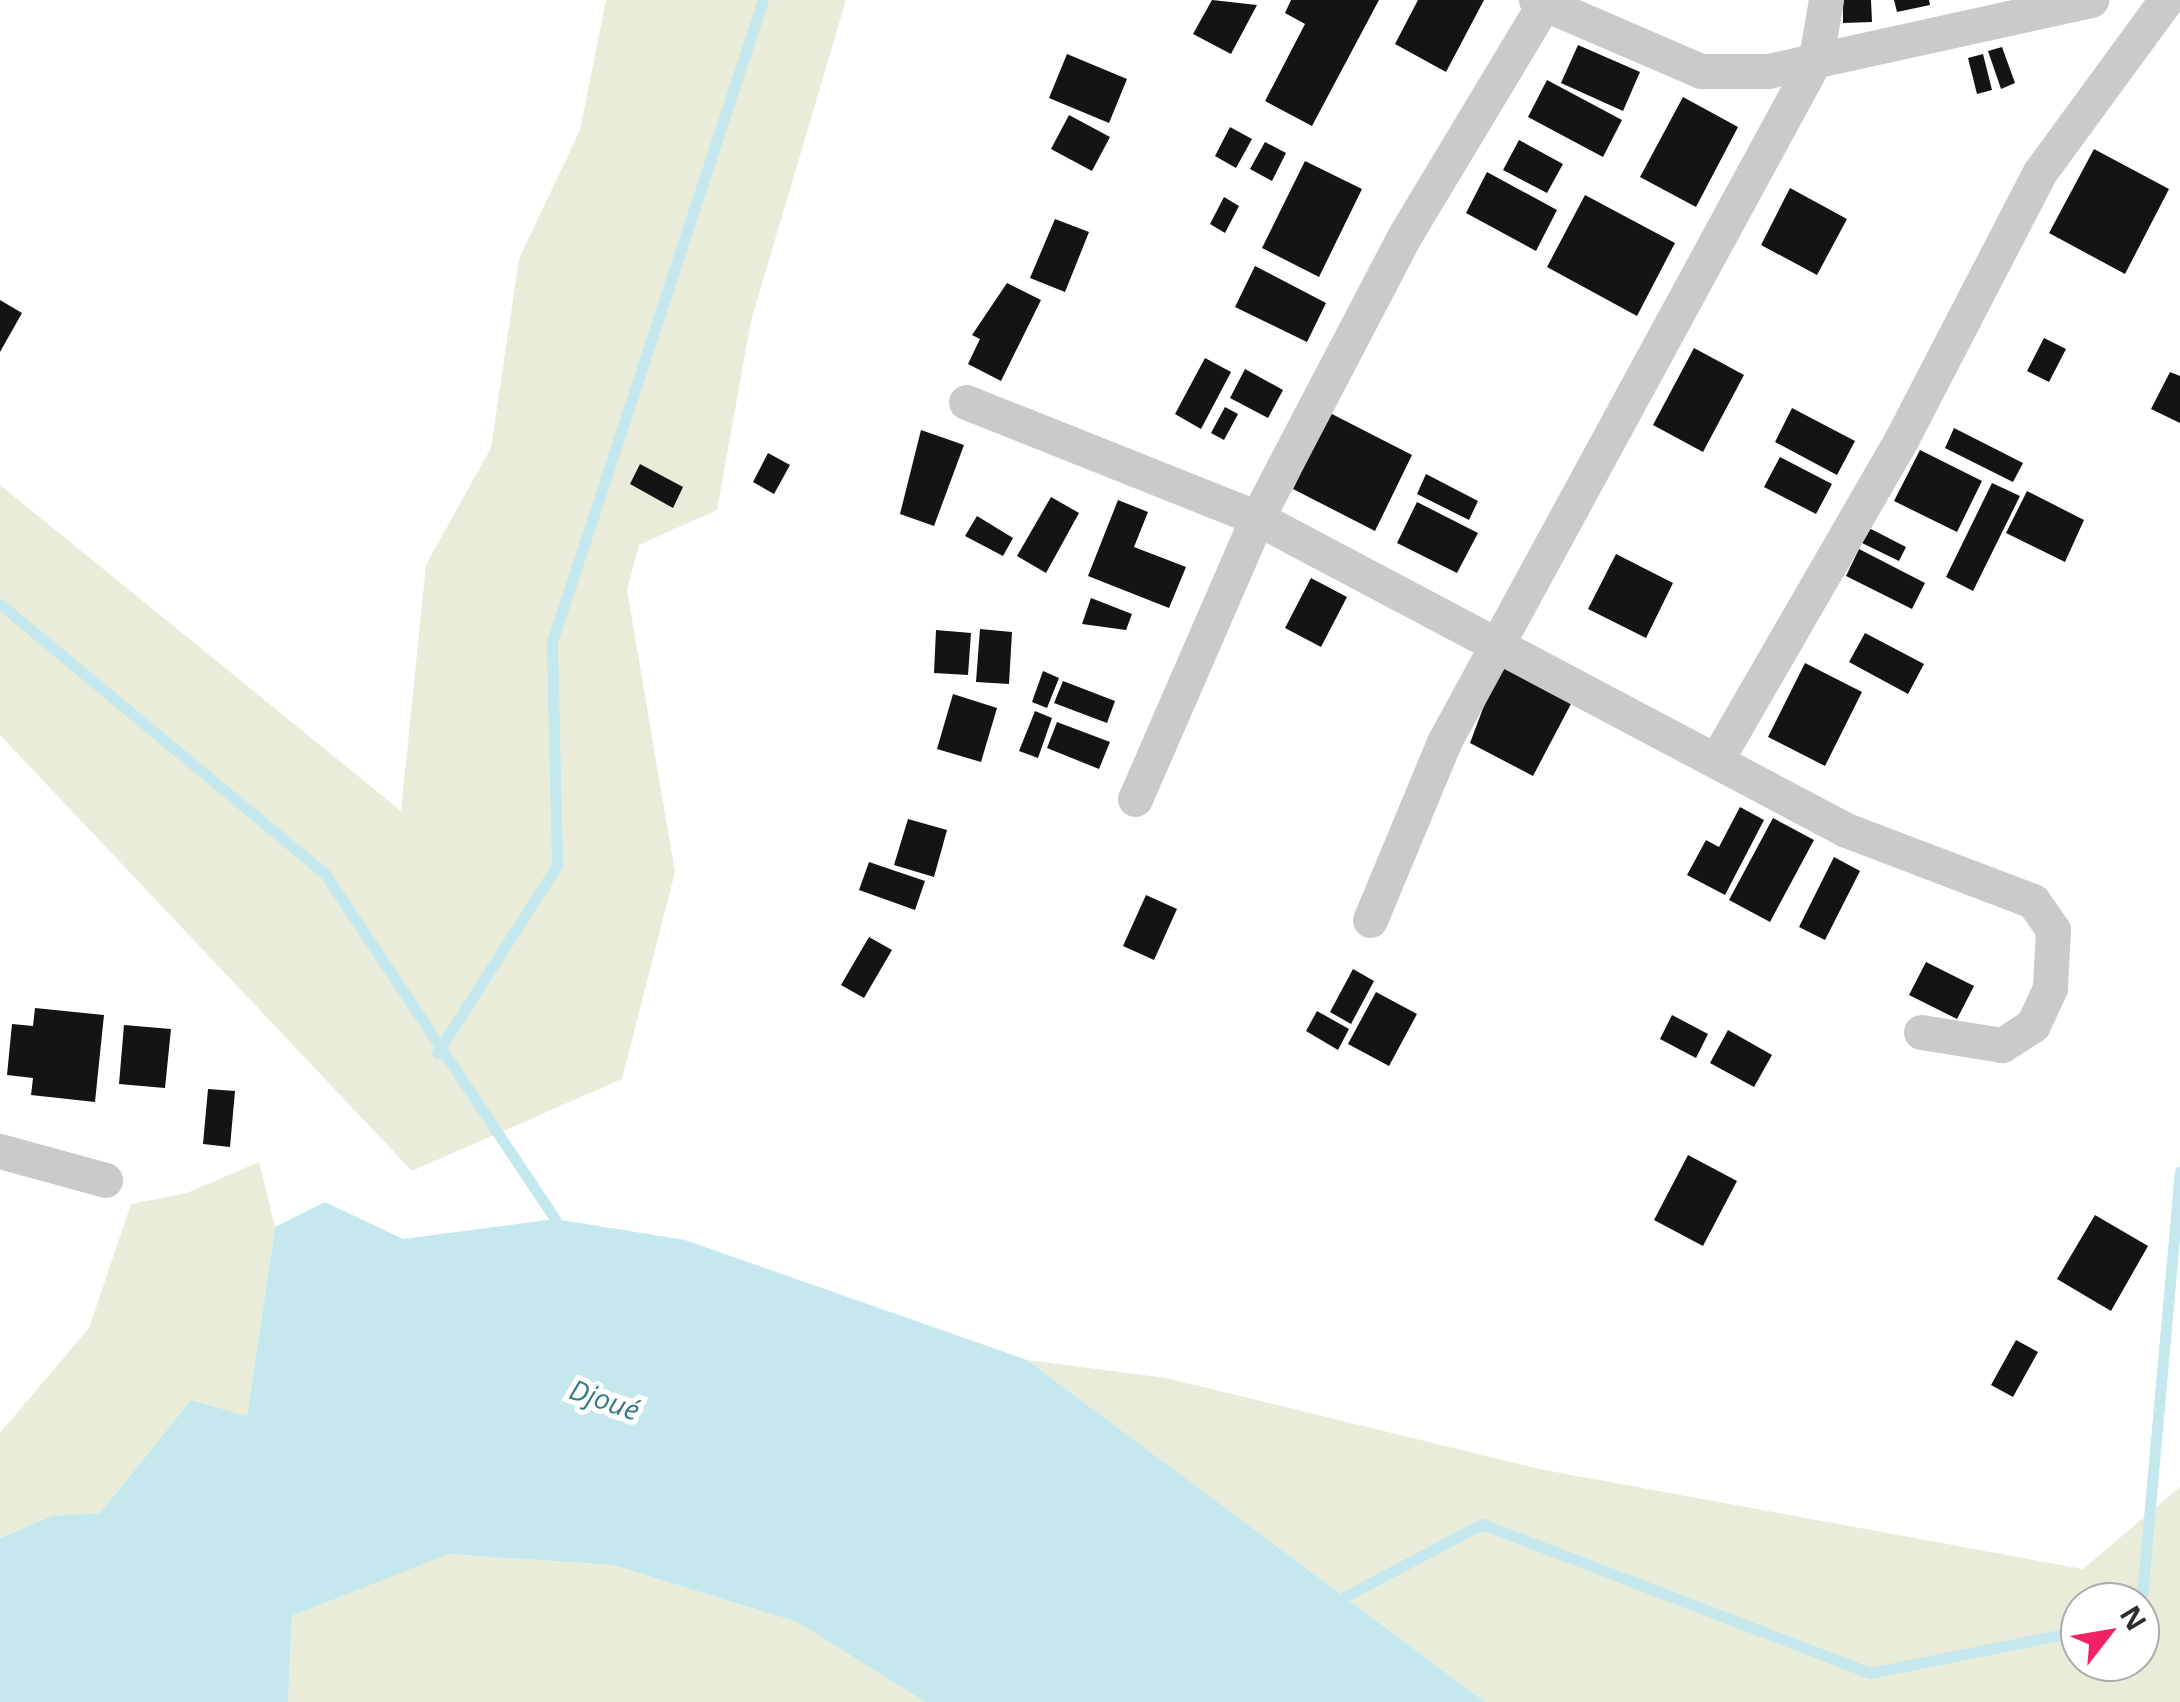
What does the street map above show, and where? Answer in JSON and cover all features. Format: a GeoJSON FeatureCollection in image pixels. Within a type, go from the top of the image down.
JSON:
{"type":"FeatureCollection","features":[{"type":"Feature","properties":{"kind":"street"},"geometry":{"type":"LineString","coordinates":[[1370,920],[1444,742],[1816,58],[1826,0]]}},
{"type":"Feature","properties":{"kind":"street"},"geometry":{"type":"LineString","coordinates":[[1135,799],[1256,518],[1406,235],[1540,2],[1701,71],[1768,71],[2091,0]]}},
{"type":"Feature","properties":{"kind":"street"},"geometry":{"type":"LineString","coordinates":[[1718,757],[1901,440],[2040,172],[2166,0]]}},
{"type":"Feature","properties":{"kind":"street"},"geometry":{"type":"LineString","coordinates":[[966,402],[1256,518],[1718,757],[1846,830],[2033,902],[2053,930],[2050,988],[2033,1025],[2002,1045],[1921,1032]]}},
{"type":"Feature","properties":{"kind":"street"},"geometry":{"type":"LineString","coordinates":[[0,1150],[105,1180]]}},
{"type":"Feature","properties":{"kind":"green space"},"geometry":{"type":"Polygon","coordinates":[[[606,0],[846,0],[751,321],[717,510],[639,545],[627,590],[675,872],[622,1079],[412,1171],[0,735],[0,485],[401,811],[426,565],[491,448],[519,259],[580,130],[606,0]]]}},
{"type":"Feature","properties":{"kind":"green space"},"geometry":{"type":"Polygon","coordinates":[[[259,1162],[275,1227],[247,1416],[191,1400],[100,1513],[52,1516],[0,1538],[0,1433],[89,1328],[131,1204],[187,1193],[259,1162]]]}},
{"type":"Feature","properties":{"kind":"green space"},"geometry":{"type":"Polygon","coordinates":[[[1027,1360],[1166,1378],[1539,1469],[2083,1569],[2180,1487],[2180,1702],[1485,1702],[1027,1360]]]}},
{"type":"Feature","properties":{"kind":"green space"},"geometry":{"type":"Polygon","coordinates":[[[447,1554],[613,1565],[797,1622],[925,1702],[288,1702],[292,1616],[447,1554]]]}},
{"type":"Feature","properties":{"kind":"water","name":"Djoué"},"geometry":{"type":"Polygon","coordinates":[[[325,1202],[403,1239],[555,1219],[685,1240],[1027,1360],[1485,1702],[925,1702],[797,1622],[613,1565],[448,1554],[292,1616],[288,1702],[0,1702],[0,1538],[52,1516],[100,1513],[191,1400],[247,1416],[275,1227],[325,1202]]]}},
{"type":"Feature","properties":{"kind":"building"},"geometry":{"type":"Polygon","coordinates":[[[1212,0],[1257,5],[1231,54],[1193,34],[1212,0]]]}},
{"type":"Feature","properties":{"kind":"building"},"geometry":{"type":"Polygon","coordinates":[[[1291,0],[1379,0],[1312,126],[1265,101],[1305,24],[1285,13],[1291,0]]]}},
{"type":"Feature","properties":{"kind":"building"},"geometry":{"type":"Polygon","coordinates":[[[1418,0],[1484,0],[1446,72],[1395,44],[1418,0]]]}},
{"type":"Feature","properties":{"kind":"building"},"geometry":{"type":"Polygon","coordinates":[[[1843,0],[1871,0],[1872,22],[1843,23],[1843,0]]]}},
{"type":"Feature","properties":{"kind":"building"},"geometry":{"type":"Polygon","coordinates":[[[1894,0],[1929,0],[1930,5],[1897,12],[1894,0]]]}},
{"type":"Feature","properties":{"kind":"building"},"geometry":{"type":"Polygon","coordinates":[[[1578,45],[1640,72],[1623,111],[1561,83],[1578,45]]]}},
{"type":"Feature","properties":{"kind":"building"},"geometry":{"type":"Polygon","coordinates":[[[2002,47],[2015,83],[2001,89],[1988,51],[2002,47]]]}},
{"type":"Feature","properties":{"kind":"building"},"geometry":{"type":"Polygon","coordinates":[[[1067,54],[1127,79],[1109,123],[1049,98],[1067,54]]]}},
{"type":"Feature","properties":{"kind":"building"},"geometry":{"type":"Polygon","coordinates":[[[1983,54],[1992,90],[1977,94],[1968,58],[1983,54]]]}},
{"type":"Feature","properties":{"kind":"building"},"geometry":{"type":"Polygon","coordinates":[[[1547,80],[1622,120],[1603,157],[1528,117],[1547,80]]]}},
{"type":"Feature","properties":{"kind":"building"},"geometry":{"type":"Polygon","coordinates":[[[1683,97],[1738,127],[1696,207],[1640,177],[1683,97]]]}},
{"type":"Feature","properties":{"kind":"building"},"geometry":{"type":"Polygon","coordinates":[[[1069,115],[1110,137],[1092,171],[1051,149],[1069,115]]]}},
{"type":"Feature","properties":{"kind":"building"},"geometry":{"type":"Polygon","coordinates":[[[1230,127],[1252,139],[1236,168],[1215,156],[1230,127]]]}},
{"type":"Feature","properties":{"kind":"building"},"geometry":{"type":"Polygon","coordinates":[[[1519,140],[1563,164],[1547,193],[1503,170],[1519,140]]]}},
{"type":"Feature","properties":{"kind":"building"},"geometry":{"type":"Polygon","coordinates":[[[1265,142],[1286,153],[1272,181],[1250,169],[1265,142]]]}},
{"type":"Feature","properties":{"kind":"building"},"geometry":{"type":"Polygon","coordinates":[[[2094,149],[2169,189],[2125,274],[2049,233],[2094,149]]]}},
{"type":"Feature","properties":{"kind":"building"},"geometry":{"type":"Polygon","coordinates":[[[1305,161],[1362,189],[1319,277],[1262,248],[1305,161]]]}},
{"type":"Feature","properties":{"kind":"building"},"geometry":{"type":"Polygon","coordinates":[[[1487,172],[1557,210],[1536,251],[1466,213],[1487,172]]]}},
{"type":"Feature","properties":{"kind":"building"},"geometry":{"type":"Polygon","coordinates":[[[1790,188],[1847,219],[1817,275],[1761,245],[1790,188]]]}},
{"type":"Feature","properties":{"kind":"building"},"geometry":{"type":"Polygon","coordinates":[[[1585,195],[1675,243],[1637,316],[1547,267],[1585,195]]]}},
{"type":"Feature","properties":{"kind":"building"},"geometry":{"type":"Polygon","coordinates":[[[1224,197],[1239,206],[1225,233],[1210,224],[1224,197]]]}},
{"type":"Feature","properties":{"kind":"building"},"geometry":{"type":"Polygon","coordinates":[[[1055,219],[1089,232],[1065,292],[1030,278],[1055,219]]]}},
{"type":"Feature","properties":{"kind":"building"},"geometry":{"type":"Polygon","coordinates":[[[1255,266],[1326,303],[1307,342],[1235,307],[1255,266]]]}},
{"type":"Feature","properties":{"kind":"building"},"geometry":{"type":"Polygon","coordinates":[[[1007,283],[1041,300],[1001,381],[968,364],[980,339],[972,335],[1007,283]]]}},
{"type":"Feature","properties":{"kind":"building"},"geometry":{"type":"Polygon","coordinates":[[[0,300],[22,313],[0,352],[0,300]]]}},
{"type":"Feature","properties":{"kind":"building"},"geometry":{"type":"Polygon","coordinates":[[[2044,338],[2066,349],[2049,382],[2027,371],[2044,338]]]}},
{"type":"Feature","properties":{"kind":"building"},"geometry":{"type":"Polygon","coordinates":[[[1694,348],[1744,375],[1703,452],[1653,425],[1694,348]]]}},
{"type":"Feature","properties":{"kind":"building"},"geometry":{"type":"Polygon","coordinates":[[[1205,358],[1231,372],[1201,429],[1175,414],[1205,358]]]}},
{"type":"Feature","properties":{"kind":"building"},"geometry":{"type":"Polygon","coordinates":[[[1245,369],[1283,390],[1268,418],[1230,398],[1245,369]]]}},
{"type":"Feature","properties":{"kind":"building"},"geometry":{"type":"Polygon","coordinates":[[[2170,372],[2180,376],[2180,423],[2151,409],[2170,372]]]}},
{"type":"Feature","properties":{"kind":"building"},"geometry":{"type":"Polygon","coordinates":[[[1225,407],[1238,414],[1224,440],[1211,433],[1225,407]]]}},
{"type":"Feature","properties":{"kind":"building"},"geometry":{"type":"Polygon","coordinates":[[[1792,408],[1855,441],[1837,475],[1775,442],[1792,408]]]}},
{"type":"Feature","properties":{"kind":"building"},"geometry":{"type":"Polygon","coordinates":[[[1330,413],[1412,455],[1375,531],[1293,489],[1330,413]]]}},
{"type":"Feature","properties":{"kind":"building"},"geometry":{"type":"Polygon","coordinates":[[[1954,428],[2023,463],[2013,482],[1945,448],[1954,428]]]}},
{"type":"Feature","properties":{"kind":"building"},"geometry":{"type":"Polygon","coordinates":[[[921,430],[964,445],[934,526],[900,514],[921,430]]]}},
{"type":"Feature","properties":{"kind":"building"},"geometry":{"type":"Polygon","coordinates":[[[1920,450],[1982,481],[1957,532],[1894,501],[1920,450]]]}},
{"type":"Feature","properties":{"kind":"building"},"geometry":{"type":"Polygon","coordinates":[[[768,453],[790,465],[774,494],[753,482],[768,453]]]}},
{"type":"Feature","properties":{"kind":"building"},"geometry":{"type":"Polygon","coordinates":[[[1780,457],[1832,484],[1816,514],[1764,487],[1780,457]]]}},
{"type":"Feature","properties":{"kind":"building"},"geometry":{"type":"Polygon","coordinates":[[[640,464],[683,487],[673,508],[630,484],[640,464]]]}},
{"type":"Feature","properties":{"kind":"building"},"geometry":{"type":"Polygon","coordinates":[[[1426,474],[1478,501],[1469,520],[1417,494],[1426,474]]]}},
{"type":"Feature","properties":{"kind":"building"},"geometry":{"type":"Polygon","coordinates":[[[1992,483],[2020,496],[1973,591],[1946,577],[1992,483]]]}},
{"type":"Feature","properties":{"kind":"building"},"geometry":{"type":"Polygon","coordinates":[[[2027,491],[2084,520],[2065,562],[2006,533],[2027,491]]]}},
{"type":"Feature","properties":{"kind":"building"},"geometry":{"type":"Polygon","coordinates":[[[1051,497],[1079,513],[1046,573],[1017,556],[1051,497]]]}},
{"type":"Feature","properties":{"kind":"building"},"geometry":{"type":"Polygon","coordinates":[[[1118,500],[1148,512],[1134,547],[1186,567],[1169,608],[1088,576],[1118,500]]]}},
{"type":"Feature","properties":{"kind":"building"},"geometry":{"type":"Polygon","coordinates":[[[1417,502],[1478,533],[1457,573],[1397,543],[1417,502]]]}},
{"type":"Feature","properties":{"kind":"building"},"geometry":{"type":"Polygon","coordinates":[[[977,516],[1013,538],[1003,556],[965,536],[977,516]]]}},
{"type":"Feature","properties":{"kind":"building"},"geometry":{"type":"Polygon","coordinates":[[[1869,528],[1906,547],[1899,561],[1862,543],[1869,528]]]}},
{"type":"Feature","properties":{"kind":"building"},"geometry":{"type":"Polygon","coordinates":[[[1859,549],[1925,583],[1912,609],[1846,576],[1859,549]]]}},
{"type":"Feature","properties":{"kind":"building"},"geometry":{"type":"Polygon","coordinates":[[[1616,554],[1673,583],[1646,638],[1588,609],[1616,554]]]}},
{"type":"Feature","properties":{"kind":"building"},"geometry":{"type":"Polygon","coordinates":[[[1311,578],[1347,597],[1321,647],[1285,628],[1311,578]]]}},
{"type":"Feature","properties":{"kind":"building"},"geometry":{"type":"Polygon","coordinates":[[[1091,598],[1132,614],[1126,630],[1082,624],[1091,598]]]}},
{"type":"Feature","properties":{"kind":"building"},"geometry":{"type":"Polygon","coordinates":[[[980,629],[1012,632],[1009,684],[976,682],[980,629]]]}},
{"type":"Feature","properties":{"kind":"building"},"geometry":{"type":"Polygon","coordinates":[[[936,630],[971,633],[968,675],[934,673],[936,630]]]}},
{"type":"Feature","properties":{"kind":"building"},"geometry":{"type":"Polygon","coordinates":[[[1865,633],[1924,664],[1908,694],[1849,662],[1865,633]]]}},
{"type":"Feature","properties":{"kind":"building"},"geometry":{"type":"Polygon","coordinates":[[[1500,663],[1572,702],[1533,776],[1470,743],[1500,663]]]}},
{"type":"Feature","properties":{"kind":"building"},"geometry":{"type":"Polygon","coordinates":[[[1805,663],[1862,692],[1825,766],[1768,737],[1805,663]]]}},
{"type":"Feature","properties":{"kind":"building"},"geometry":{"type":"Polygon","coordinates":[[[1043,671],[1059,678],[1047,708],[1032,702],[1043,671]]]}},
{"type":"Feature","properties":{"kind":"building"},"geometry":{"type":"Polygon","coordinates":[[[1063,681],[1115,701],[1107,723],[1054,703],[1063,681]]]}},
{"type":"Feature","properties":{"kind":"building"},"geometry":{"type":"Polygon","coordinates":[[[953,694],[997,708],[981,762],[937,749],[953,694]]]}},
{"type":"Feature","properties":{"kind":"building"},"geometry":{"type":"Polygon","coordinates":[[[1035,711],[1052,718],[1038,758],[1019,751],[1035,711]]]}},
{"type":"Feature","properties":{"kind":"building"},"geometry":{"type":"Polygon","coordinates":[[[1057,722],[1110,742],[1099,769],[1047,748],[1057,722]]]}},
{"type":"Feature","properties":{"kind":"building"},"geometry":{"type":"Polygon","coordinates":[[[1740,807],[1764,820],[1725,895],[1687,875],[1706,840],[1719,847],[1740,807]]]}},
{"type":"Feature","properties":{"kind":"building"},"geometry":{"type":"Polygon","coordinates":[[[1773,818],[1814,840],[1770,922],[1729,900],[1773,818]]]}},
{"type":"Feature","properties":{"kind":"building"},"geometry":{"type":"Polygon","coordinates":[[[908,819],[947,830],[934,877],[894,865],[908,819]]]}},
{"type":"Feature","properties":{"kind":"building"},"geometry":{"type":"Polygon","coordinates":[[[1834,857],[1860,871],[1825,940],[1799,927],[1834,857]]]}},
{"type":"Feature","properties":{"kind":"building"},"geometry":{"type":"Polygon","coordinates":[[[869,862],[925,881],[915,910],[859,890],[869,862]]]}},
{"type":"Feature","properties":{"kind":"building"},"geometry":{"type":"Polygon","coordinates":[[[1146,895],[1177,909],[1154,960],[1123,946],[1146,895]]]}},
{"type":"Feature","properties":{"kind":"building"},"geometry":{"type":"Polygon","coordinates":[[[869,937],[892,950],[864,998],[841,985],[869,937]]]}},
{"type":"Feature","properties":{"kind":"building"},"geometry":{"type":"Polygon","coordinates":[[[1926,962],[1974,986],[1957,1019],[1909,995],[1926,962]]]}},
{"type":"Feature","properties":{"kind":"building"},"geometry":{"type":"Polygon","coordinates":[[[1353,969],[1374,981],[1351,1024],[1330,1012],[1353,969]]]}},
{"type":"Feature","properties":{"kind":"building"},"geometry":{"type":"Polygon","coordinates":[[[1376,992],[1417,1014],[1389,1066],[1348,1044],[1376,992]]]}},
{"type":"Feature","properties":{"kind":"building"},"geometry":{"type":"Polygon","coordinates":[[[35,1008],[104,1015],[95,1102],[31,1095],[33,1078],[7,1075],[12,1024],[33,1026],[35,1008]]]}},
{"type":"Feature","properties":{"kind":"building"},"geometry":{"type":"Polygon","coordinates":[[[1317,1011],[1349,1029],[1338,1050],[1306,1031],[1317,1011]]]}},
{"type":"Feature","properties":{"kind":"building"},"geometry":{"type":"Polygon","coordinates":[[[1672,1015],[1708,1034],[1696,1058],[1660,1039],[1672,1015]]]}},
{"type":"Feature","properties":{"kind":"building"},"geometry":{"type":"Polygon","coordinates":[[[124,1025],[171,1029],[165,1088],[119,1084],[124,1025]]]}},
{"type":"Feature","properties":{"kind":"building"},"geometry":{"type":"Polygon","coordinates":[[[1728,1030],[1772,1055],[1754,1087],[1710,1063],[1728,1030]]]}},
{"type":"Feature","properties":{"kind":"building"},"geometry":{"type":"Polygon","coordinates":[[[208,1089],[235,1091],[230,1147],[203,1144],[208,1089]]]}},
{"type":"Feature","properties":{"kind":"building"},"geometry":{"type":"Polygon","coordinates":[[[1688,1155],[1737,1181],[1703,1246],[1654,1220],[1688,1155]]]}},
{"type":"Feature","properties":{"kind":"building"},"geometry":{"type":"Polygon","coordinates":[[[2095,1215],[2148,1246],[2111,1311],[2057,1279],[2095,1215]]]}},
{"type":"Feature","properties":{"kind":"building"},"geometry":{"type":"Polygon","coordinates":[[[2016,1340],[2038,1352],[2013,1397],[1991,1385],[2016,1340]]]}},
{"type":"Feature","properties":{"kind":"waterway"},"geometry":{"type":"LineString","coordinates":[[437,1053],[557,865],[552,642],[763,0]]}},
{"type":"Feature","properties":{"kind":"waterway"},"geometry":{"type":"LineString","coordinates":[[0,604],[325,874],[555,1219],[553,1233]]}},
{"type":"Feature","properties":{"kind":"waterway"},"geometry":{"type":"LineString","coordinates":[[2143,1582],[2180,1172]]}},
{"type":"Feature","properties":{"kind":"waterway"},"geometry":{"type":"LineString","coordinates":[[1340,1599],[1482,1524],[1870,1673],[2060,1635]]}}]}
